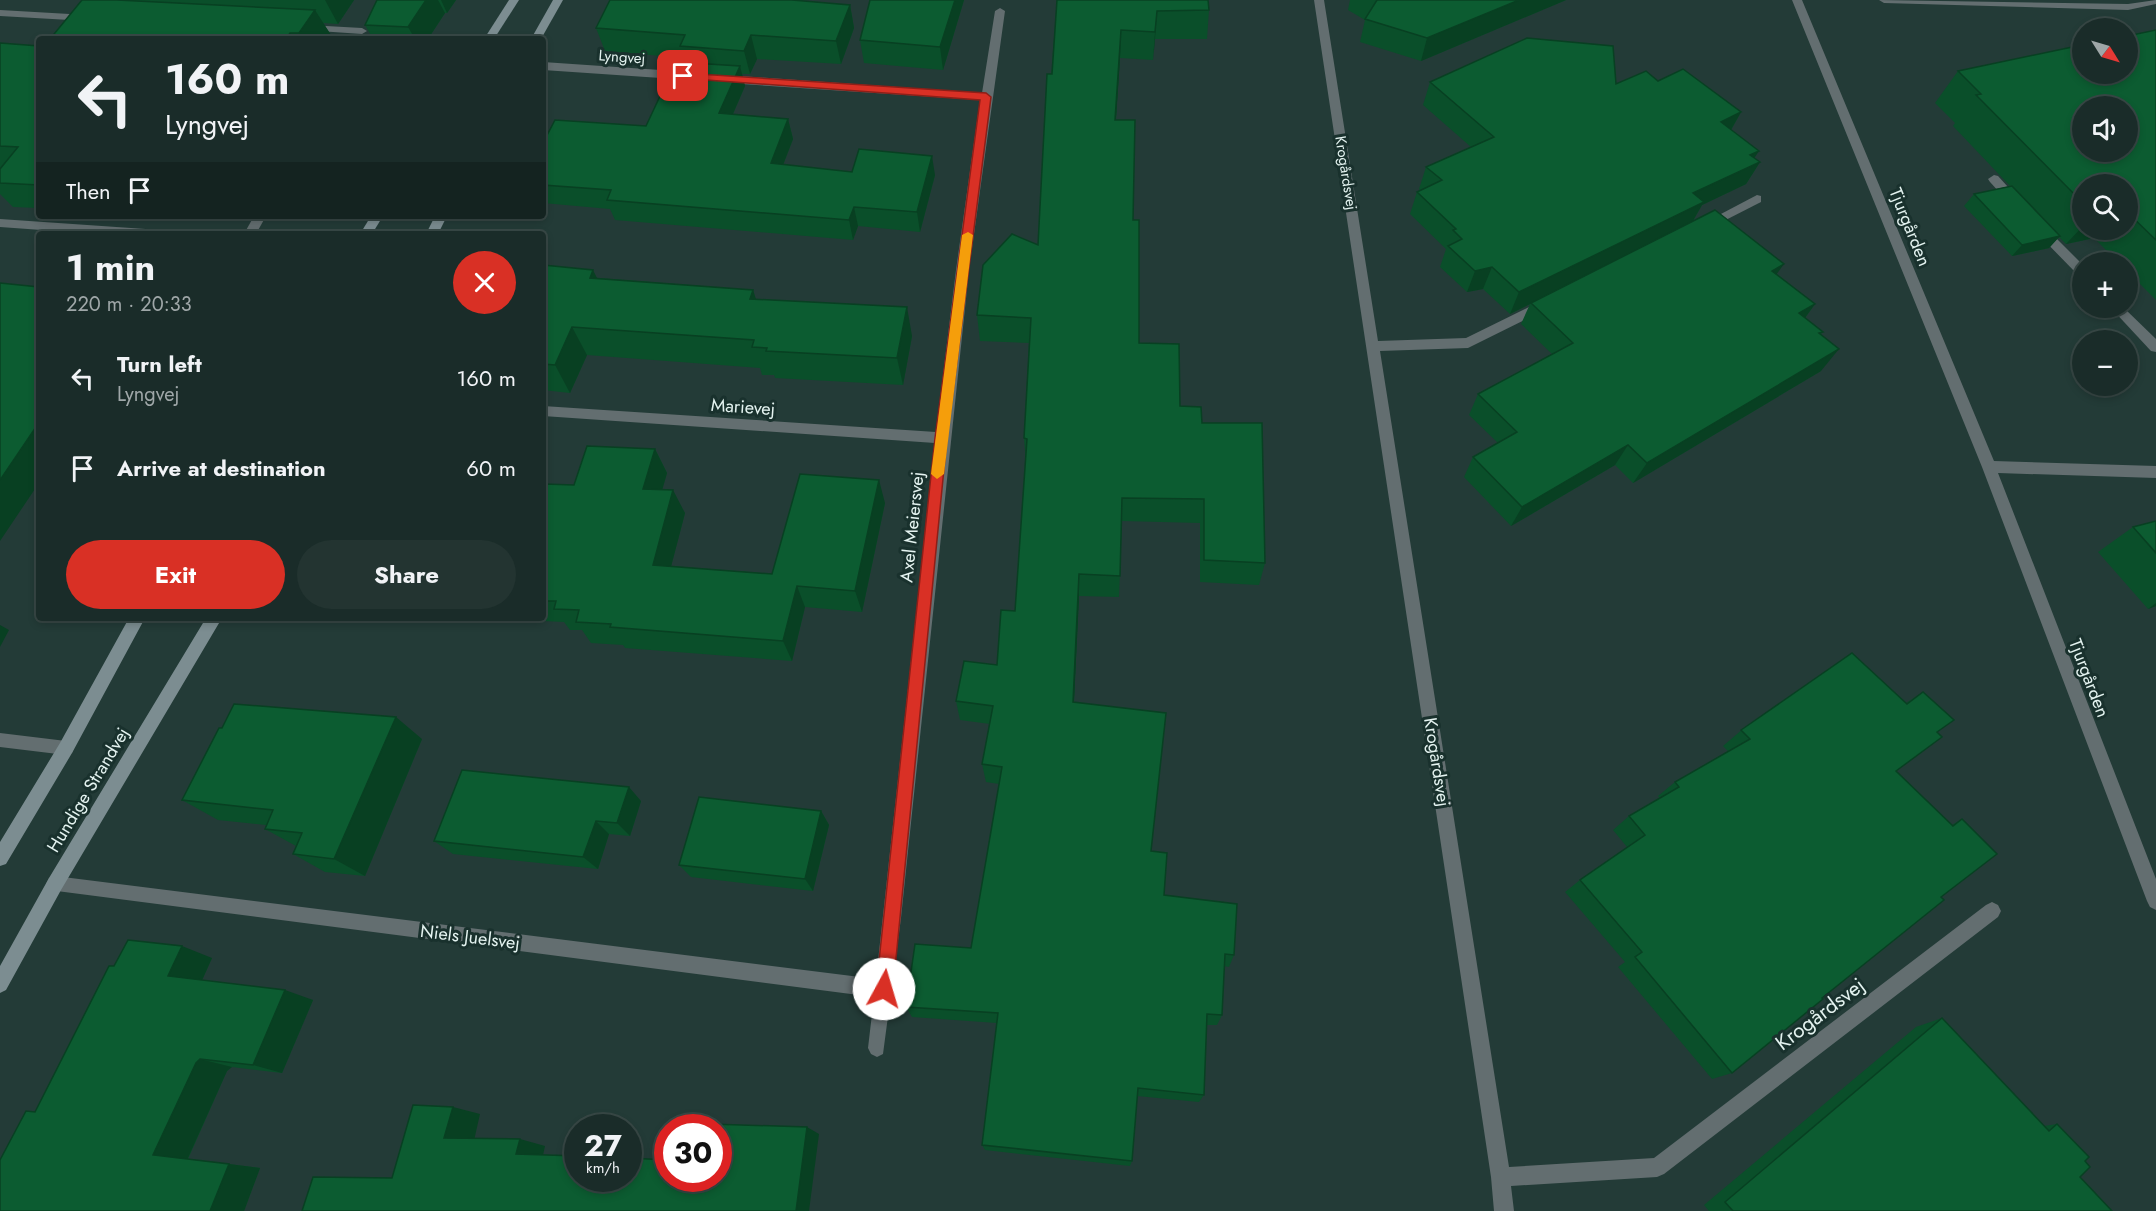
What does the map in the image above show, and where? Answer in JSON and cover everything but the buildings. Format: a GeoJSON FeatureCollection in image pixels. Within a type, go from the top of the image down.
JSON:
{"type":"FeatureCollection","features":[{"type":"Feature","properties":{"kind":"main road"},"geometry":{"type":"LineString","coordinates":[[491,36],[514,0]]}},
{"type":"Feature","properties":{"kind":"main road"},"geometry":{"type":"LineString","coordinates":[[538,36],[558,0]]}},
{"type":"Feature","properties":{"kind":"main road"},"geometry":{"type":"LineString","coordinates":[[0,858],[66,748],[135,621]]}},
{"type":"Feature","properties":{"kind":"main road","name":"Hundige Strandvej"},"geometry":{"type":"LineString","coordinates":[[0,984],[55,884],[212,621]]}},
{"type":"Feature","properties":{"kind":"street","name":"Krogårdsvej"},"geometry":{"type":"LineString","coordinates":[[1319,0],[1501,1177],[1504,1211]]}},
{"type":"Feature","properties":{"kind":"street","name":"Tjurgården"},"geometry":{"type":"LineString","coordinates":[[1797,0],[1989,467],[2156,901]]}},
{"type":"Feature","properties":{"kind":"street"},"geometry":{"type":"LineString","coordinates":[[1884,0],[2128,7],[2156,2]]}},
{"type":"Feature","properties":{"kind":"street","name":"Axel Meiersvej"},"geometry":{"type":"LineString","coordinates":[[877,1048],[941,438],[986,97],[1000,11]]}},
{"type":"Feature","properties":{"kind":"street"},"geometry":{"type":"LineString","coordinates":[[0,13],[94,18]]}},
{"type":"Feature","properties":{"kind":"street"},"geometry":{"type":"LineString","coordinates":[[292,28],[363,30]]}},
{"type":"Feature","properties":{"kind":"street","name":"Lyngvej"},"geometry":{"type":"LineString","coordinates":[[546,66],[986,97]]}},
{"type":"Feature","properties":{"kind":"street"},"geometry":{"type":"LineString","coordinates":[[1994,179],[2072,262]]}},
{"type":"Feature","properties":{"kind":"street"},"geometry":{"type":"LineString","coordinates":[[1693,231],[1757,200]]}},
{"type":"Feature","properties":{"kind":"street"},"geometry":{"type":"LineString","coordinates":[[0,223],[116,231]]}},
{"type":"Feature","properties":{"kind":"street"},"geometry":{"type":"LineString","coordinates":[[1373,346],[1468,343],[1554,300]]}},
{"type":"Feature","properties":{"kind":"street"},"geometry":{"type":"LineString","coordinates":[[2127,318],[2156,347]]}},
{"type":"Feature","properties":{"kind":"street","name":"Marievej"},"geometry":{"type":"LineString","coordinates":[[546,411],[941,438]]}},
{"type":"Feature","properties":{"kind":"street"},"geometry":{"type":"LineString","coordinates":[[1989,467],[2156,472]]}},
{"type":"Feature","properties":{"kind":"street"},"geometry":{"type":"LineString","coordinates":[[0,740],[66,748]]}},
{"type":"Feature","properties":{"kind":"street","name":"Niels Juelsvej"},"geometry":{"type":"LineString","coordinates":[[55,884],[884,989]]}},
{"type":"Feature","properties":{"kind":"street","name":"Krogårdsvej"},"geometry":{"type":"LineString","coordinates":[[1501,1177],[1657,1167],[1992,911]]}},
{"type":"Feature","properties":{"kind":"slow traffic"},"geometry":{"type":"LineString","coordinates":[[937,474],[968,235]]}},
{"type":"Feature","properties":{"kind":"route"},"geometry":{"type":"LineString","coordinates":[[683,76],[986,97],[941,438],[884,989]]}}]}
